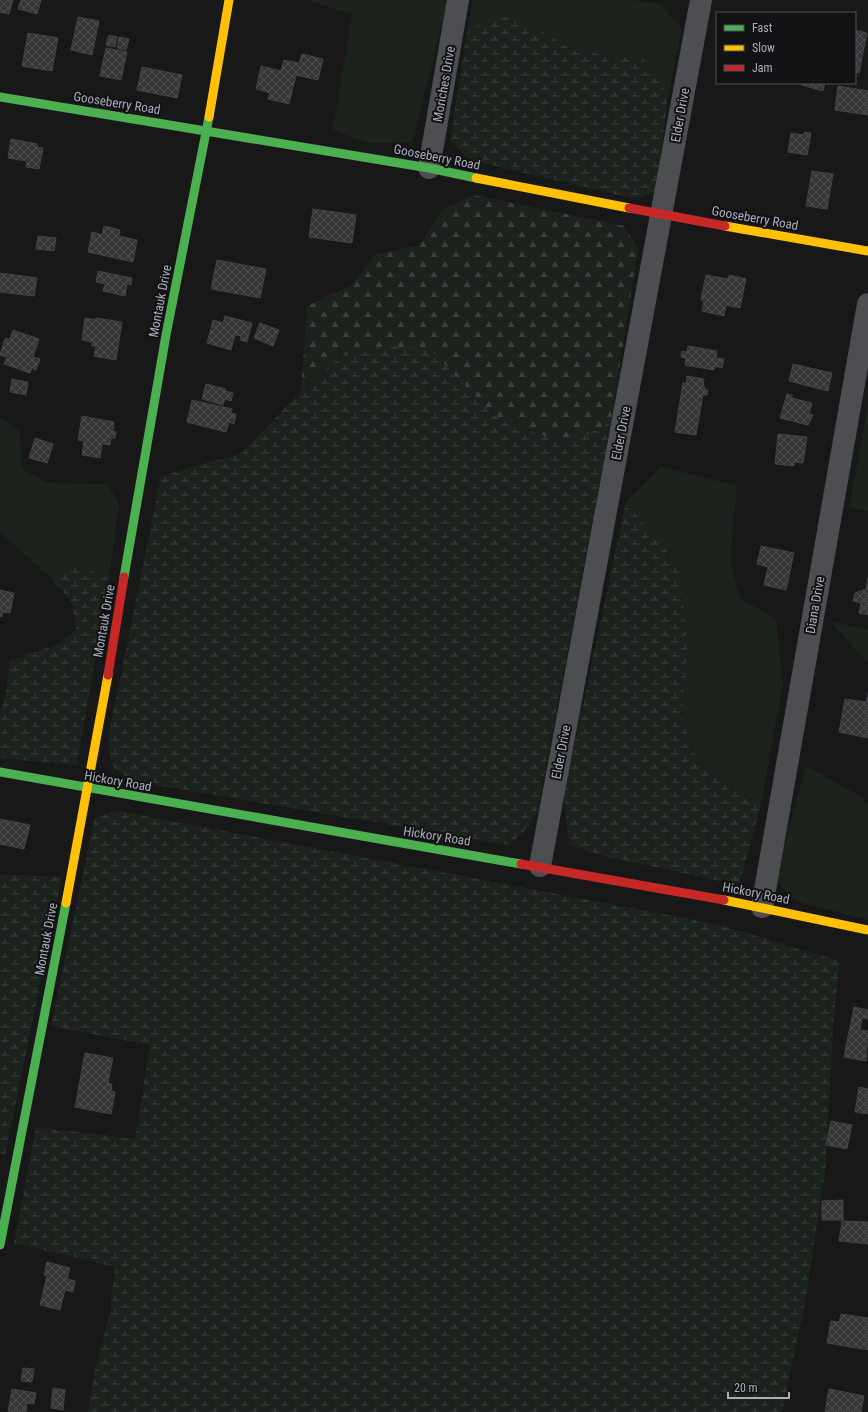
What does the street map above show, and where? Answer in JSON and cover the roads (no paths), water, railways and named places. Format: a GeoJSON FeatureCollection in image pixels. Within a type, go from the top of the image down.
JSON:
{"type":"FeatureCollection","features":[{"type":"Feature","properties":{"kind":"street","name":"Montauk Drive"},"geometry":{"type":"LineString","coordinates":[[0,1245],[88,789],[166,335],[207,131],[229,0]]}},
{"type":"Feature","properties":{"kind":"street","name":"Moriches Drive"},"geometry":{"type":"LineString","coordinates":[[429,168],[458,0]]}},
{"type":"Feature","properties":{"kind":"street","name":"Elder Drive"},"geometry":{"type":"LineString","coordinates":[[540,866],[701,0]]}},
{"type":"Feature","properties":{"kind":"street","name":"Gooseberry Road"},"geometry":{"type":"LineString","coordinates":[[0,97],[429,168],[662,215],[868,251]]}},
{"type":"Feature","properties":{"kind":"street","name":"Diana Drive"},"geometry":{"type":"LineString","coordinates":[[762,907],[868,304]]}},
{"type":"Feature","properties":{"kind":"street","name":"Hickory Road"},"geometry":{"type":"LineString","coordinates":[[0,772],[88,789],[540,866],[762,907],[868,930]]}}]}
